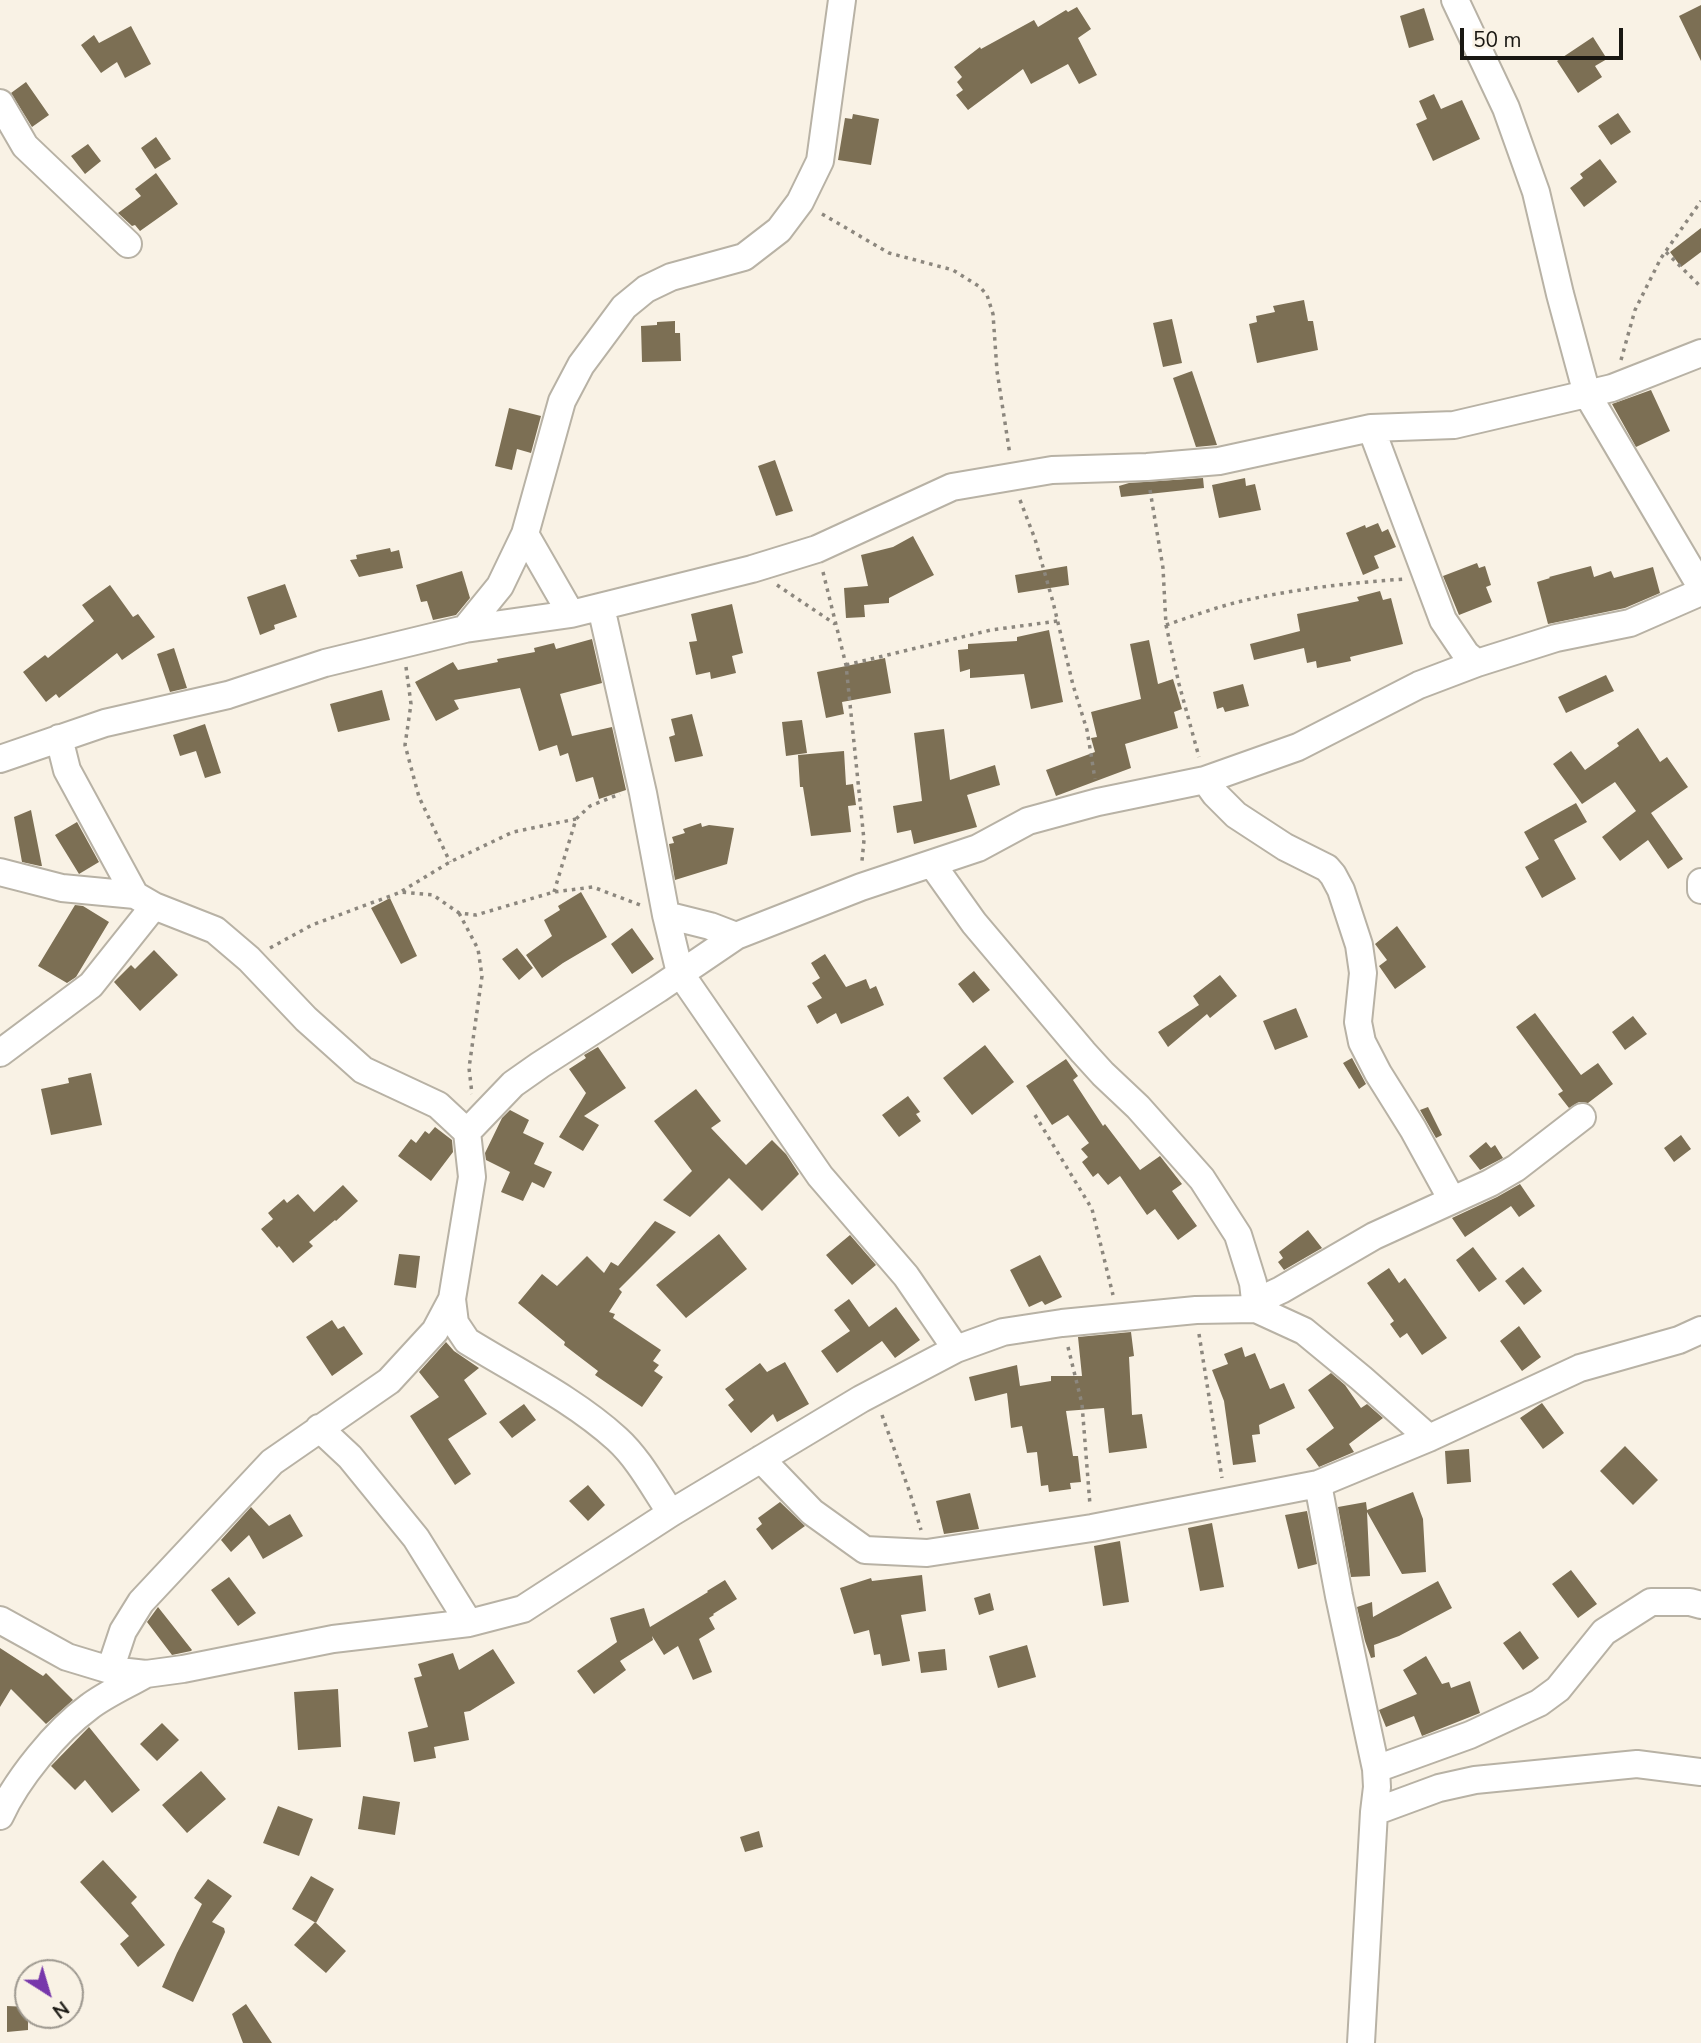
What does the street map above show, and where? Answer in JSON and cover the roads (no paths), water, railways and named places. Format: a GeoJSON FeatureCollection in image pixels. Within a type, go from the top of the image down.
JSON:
{"type":"FeatureCollection","features":[{"type":"Feature","properties":{"kind":"street"},"geometry":{"type":"LineString","coordinates":[[465,629],[500,586],[525,534],[562,401],[581,365],[624,307],[646,289],[671,277],[744,257],[779,230],[800,202],[820,161],[842,0]]}},
{"type":"Feature","properties":{"kind":"street"},"geometry":{"type":"LineString","coordinates":[[1455,0],[1506,108],[1536,192],[1560,294],[1600,391],[1701,587]]}},
{"type":"Feature","properties":{"kind":"street"},"geometry":{"type":"LineString","coordinates":[[0,103],[25,146],[128,244]]}},
{"type":"Feature","properties":{"kind":"street"},"geometry":{"type":"LineString","coordinates":[[0,759],[105,723],[228,695],[325,663],[465,629],[571,614],[752,569],[817,549],[952,487],[1052,470],[1147,467],[1219,461],[1371,428],[1454,425],[1600,391],[1701,354]]}},
{"type":"Feature","properties":{"kind":"street"},"geometry":{"type":"LineString","coordinates":[[1371,428],[1443,620],[1466,654],[1477,663]]}},
{"type":"Feature","properties":{"kind":"street"},"geometry":{"type":"LineString","coordinates":[[525,534],[571,614]]}},
{"type":"Feature","properties":{"kind":"street"},"geometry":{"type":"LineString","coordinates":[[671,1513],[618,1440],[583,1411],[467,1341],[455,1323],[452,1299],[472,1177],[471,1128],[513,1084],[736,936],[861,887],[978,848],[1028,821],[1098,802],[1205,780],[1298,747],[1419,685],[1556,638],[1630,623],[1701,592]]}},
{"type":"Feature","properties":{"kind":"street"},"geometry":{"type":"LineString","coordinates":[[601,607],[680,973],[820,1175],[906,1276],[956,1349]]}},
{"type":"Feature","properties":{"kind":"street"},"geometry":{"type":"LineString","coordinates":[[59,738],[67,769],[145,901]]}},
{"type":"Feature","properties":{"kind":"street"},"geometry":{"type":"LineString","coordinates":[[1205,780],[1236,815],[1285,847],[1327,868],[1333,875],[1360,944],[1363,972],[1358,1022],[1362,1042],[1452,1200]]}},
{"type":"Feature","properties":{"kind":"street"},"geometry":{"type":"LineString","coordinates":[[932,864],[974,923],[1083,1052],[1138,1107],[1202,1180],[1238,1235],[1253,1283],[1256,1305]]}},
{"type":"Feature","properties":{"kind":"street"},"geometry":{"type":"LineString","coordinates":[[0,872],[62,888],[145,901],[215,930],[249,959],[306,1019],[363,1070],[438,1105],[471,1128]]}},
{"type":"Feature","properties":{"kind":"street"},"geometry":{"type":"LineString","coordinates":[[1701,882],[1701,890]]}},
{"type":"Feature","properties":{"kind":"street"},"geometry":{"type":"LineString","coordinates":[[0,1053],[91,985],[145,901]]}},
{"type":"Feature","properties":{"kind":"street"},"geometry":{"type":"LineString","coordinates":[[666,915],[710,926],[736,936]]}},
{"type":"Feature","properties":{"kind":"street"},"geometry":{"type":"LineString","coordinates":[[0,1620],[67,1657],[110,1670],[146,1674],[333,1639],[469,1623],[523,1609],[671,1513],[874,1392],[956,1349],[1003,1332],[1062,1323],[1256,1305],[1374,1236],[1490,1183],[1516,1168],[1582,1117]]}},
{"type":"Feature","properties":{"kind":"street"},"geometry":{"type":"LineString","coordinates":[[110,1670],[123,1631],[141,1602],[272,1462],[389,1381],[435,1331],[452,1299]]}},
{"type":"Feature","properties":{"kind":"street"},"geometry":{"type":"LineString","coordinates":[[1256,1305],[1304,1331],[1429,1438]]}},
{"type":"Feature","properties":{"kind":"street"},"geometry":{"type":"LineString","coordinates":[[761,1459],[812,1512],[865,1550],[927,1553],[1092,1528],[1318,1484],[1429,1438],[1580,1368],[1679,1340],[1701,1330]]}},
{"type":"Feature","properties":{"kind":"street"},"geometry":{"type":"LineString","coordinates":[[320,1428],[350,1457],[416,1538],[469,1623]]}},
{"type":"Feature","properties":{"kind":"street"},"geometry":{"type":"LineString","coordinates":[[1318,1484],[1376,1769],[1362,2043]]}},
{"type":"Feature","properties":{"kind":"street"},"geometry":{"type":"LineString","coordinates":[[1376,1769],[1470,1735],[1539,1703],[1558,1689],[1604,1632],[1651,1602],[1690,1602],[1701,1605]]}},
{"type":"Feature","properties":{"kind":"street"},"geometry":{"type":"LineString","coordinates":[[0,1816],[9,1796],[51,1742],[88,1707],[146,1674]]}},
{"type":"Feature","properties":{"kind":"street"},"geometry":{"type":"LineString","coordinates":[[1374,1812],[1439,1787],[1475,1780],[1637,1764],[1701,1772]]}}]}
